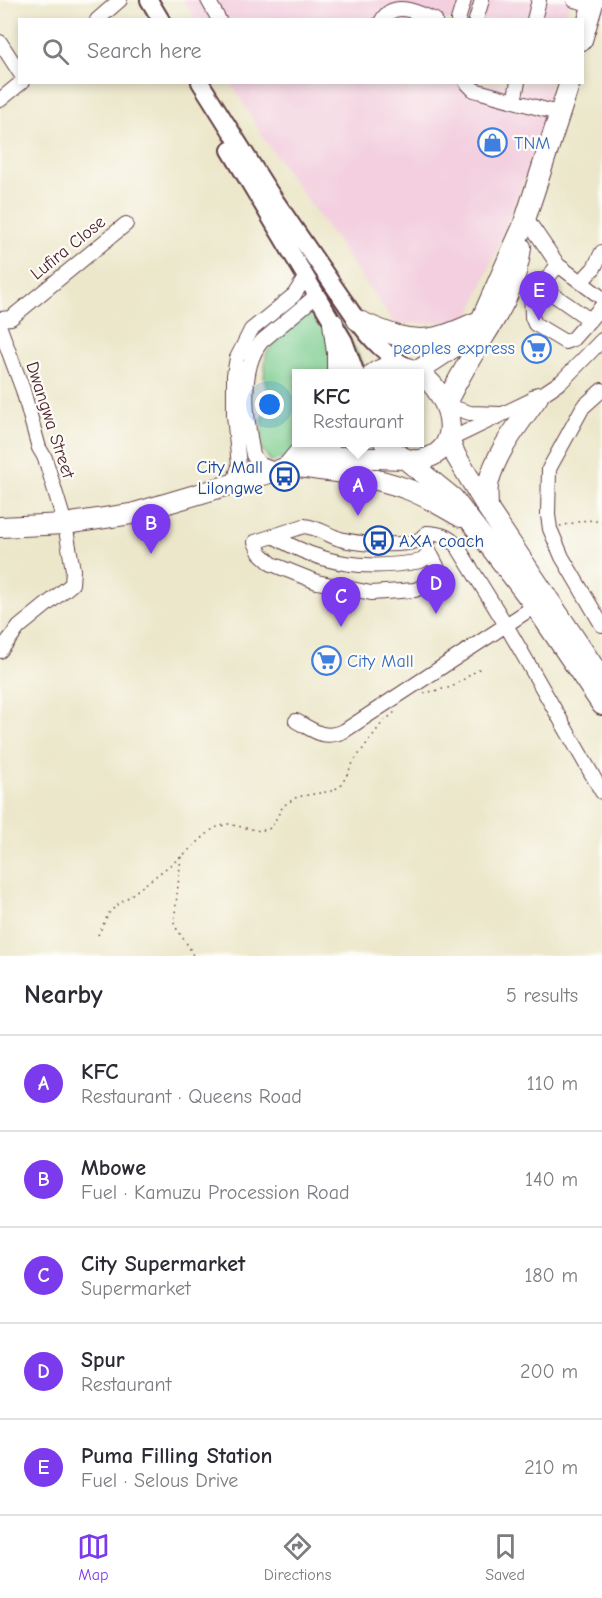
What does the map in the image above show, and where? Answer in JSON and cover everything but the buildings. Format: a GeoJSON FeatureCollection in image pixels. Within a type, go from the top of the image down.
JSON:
{"type":"FeatureCollection","features":[{"type":"Feature","properties":{"kind":"highway"},"geometry":{"type":"LineString","coordinates":[[584,25],[587,2]]}},
{"type":"Feature","properties":{"kind":"highway"},"geometry":{"type":"LineString","coordinates":[[384,369],[390,366],[412,369],[457,346],[481,320],[524,222],[569,84]]}},
{"type":"Feature","properties":{"kind":"highway"},"geometry":{"type":"LineString","coordinates":[[445,405],[465,367],[486,336],[528,284],[519,266],[524,222]]}},
{"type":"Feature","properties":{"kind":"highway"},"geometry":{"type":"LineString","coordinates":[[357,321],[396,336],[414,339],[437,338],[481,320]]}},
{"type":"Feature","properties":{"kind":"highway"},"geometry":{"type":"LineString","coordinates":[[333,323],[337,369]]}},
{"type":"Feature","properties":{"kind":"highway"},"geometry":{"type":"LineString","coordinates":[[0,526],[65,524],[131,514],[282,469],[317,447],[405,459],[421,460],[434,456],[443,449],[448,440],[450,426],[445,405],[431,383],[424,378]]}},
{"type":"Feature","properties":{"kind":"highway"},"geometry":{"type":"LineString","coordinates":[[488,509],[488,488],[493,470],[516,428],[538,398]]}},
{"type":"Feature","properties":{"kind":"highway"},"geometry":{"type":"LineString","coordinates":[[448,440],[488,509],[602,679]]}},
{"type":"Feature","properties":{"kind":"highway"},"geometry":{"type":"LineString","coordinates":[[388,447],[453,498],[535,606],[602,705]]}},
{"type":"Feature","properties":{"kind":"highway"},"geometry":{"type":"LineString","coordinates":[[282,469],[344,473],[391,484],[435,502],[473,525]]}},
{"type":"Feature","properties":{"kind":"main road"},"geometry":{"type":"LineString","coordinates":[[149,0],[159,18]]}},
{"type":"Feature","properties":{"kind":"main road"},"geometry":{"type":"LineString","coordinates":[[196,84],[224,139],[304,278],[333,323],[347,349],[354,369]]}},
{"type":"Feature","properties":{"kind":"main road"},"geometry":{"type":"LineString","coordinates":[[201,84],[270,193],[357,321],[379,347],[412,369]]}},
{"type":"Feature","properties":{"kind":"street"},"geometry":{"type":"LineString","coordinates":[[99,18],[120,0]]}},
{"type":"Feature","properties":{"kind":"street"},"geometry":{"type":"LineString","coordinates":[[207,0],[218,18]]}},
{"type":"Feature","properties":{"kind":"street"},"geometry":{"type":"LineString","coordinates":[[459,18],[464,0]]}},
{"type":"Feature","properties":{"kind":"street"},"geometry":{"type":"LineString","coordinates":[[478,18],[482,0]]}},
{"type":"Feature","properties":{"kind":"street"},"geometry":{"type":"LineString","coordinates":[[534,18],[539,0]]}},
{"type":"Feature","properties":{"kind":"street"},"geometry":{"type":"LineString","coordinates":[[383,18],[393,7],[404,6],[431,18]]}},
{"type":"Feature","properties":{"kind":"street"},"geometry":{"type":"LineString","coordinates":[[0,42],[18,70]]}},
{"type":"Feature","properties":{"kind":"street"},"geometry":{"type":"LineString","coordinates":[[0,100],[20,84]]}},
{"type":"Feature","properties":{"kind":"street"},"geometry":{"type":"LineString","coordinates":[[468,84],[474,90],[561,114]]}},
{"type":"Feature","properties":{"kind":"street"},"geometry":{"type":"LineString","coordinates":[[514,101],[518,84]]}},
{"type":"Feature","properties":{"kind":"street"},"geometry":{"type":"LineString","coordinates":[[524,222],[558,266],[602,298]]}},
{"type":"Feature","properties":{"kind":"street","name":"Lufira Close"},"geometry":{"type":"LineString","coordinates":[[1,323],[11,318],[126,224]]}},
{"type":"Feature","properties":{"kind":"street"},"geometry":{"type":"LineString","coordinates":[[580,282],[594,268],[601,255]]}},
{"type":"Feature","properties":{"kind":"street"},"geometry":{"type":"LineString","coordinates":[[528,284],[545,281],[558,266]]}},
{"type":"Feature","properties":{"kind":"street"},"geometry":{"type":"LineString","coordinates":[[225,487],[235,479],[239,466],[234,405],[234,375],[237,358],[251,330],[294,295],[304,278]]}},
{"type":"Feature","properties":{"kind":"street"},"geometry":{"type":"LineString","coordinates":[[528,284],[535,324],[565,342],[573,339],[602,306]]}},
{"type":"Feature","properties":{"kind":"street"},"geometry":{"type":"LineString","coordinates":[[528,284],[590,320]]}},
{"type":"Feature","properties":{"kind":"street"},"geometry":{"type":"LineString","coordinates":[[282,469],[259,464],[253,455],[248,369],[255,349],[262,341],[316,297]]}},
{"type":"Feature","properties":{"kind":"street","name":"Dwangwa Street"},"geometry":{"type":"LineString","coordinates":[[0,651],[19,627],[72,584],[73,570],[65,524],[1,323]]}},
{"type":"Feature","properties":{"kind":"street"},"geometry":{"type":"LineString","coordinates":[[448,440],[538,398],[562,381],[602,340]]}},
{"type":"Feature","properties":{"kind":"street"},"geometry":{"type":"LineString","coordinates":[[602,390],[583,408],[549,469],[548,514],[550,529],[562,557],[602,625]]}},
{"type":"Feature","properties":{"kind":"street"},"geometry":{"type":"LineString","coordinates":[[445,405],[480,414],[506,413]]}},
{"type":"Feature","properties":{"kind":"street"},"geometry":{"type":"LineString","coordinates":[[428,533],[429,551],[436,566],[432,582],[415,590],[371,592],[317,582],[272,564],[260,553],[255,542],[304,526],[312,526],[341,539],[360,543],[389,544],[417,541],[428,533],[441,534],[451,539],[506,625],[602,792]]}},
{"type":"Feature","properties":{"kind":"street"},"geometry":{"type":"LineString","coordinates":[[275,537],[310,554],[354,566],[382,566],[421,561],[426,558],[429,551]]}},
{"type":"Feature","properties":{"kind":"street"},"geometry":{"type":"LineString","coordinates":[[296,721],[323,735],[334,735],[535,606]]}},
{"type":"Feature","properties":{"kind":"path"},"geometry":{"type":"LineString","coordinates":[[550,529],[587,520],[602,522]]}},
{"type":"Feature","properties":{"kind":"path"},"geometry":{"type":"LineString","coordinates":[[423,693],[453,687],[482,667]]}},
{"type":"Feature","properties":{"kind":"path"},"geometry":{"type":"LineString","coordinates":[[98,935],[114,908],[182,856],[214,828],[228,824],[260,831],[271,828],[283,806],[297,797],[331,791],[341,786],[354,761],[382,723],[399,708]]}},
{"type":"Feature","properties":{"kind":"path"},"geometry":{"type":"LineString","coordinates":[[182,856],[174,923],[193,956]]}},
{"type":"Feature","properties":{"kind":"shaded area"},"geometry":{"type":"Polygon","coordinates":[[[183,0],[570,0],[566,18],[194,18],[183,0]]]}},
{"type":"Feature","properties":{"kind":"shaded area"},"geometry":{"type":"Polygon","coordinates":[[[232,84],[551,84],[535,152],[468,321],[395,324],[266,142],[232,84]]]}},
{"type":"Feature","properties":{"kind":"green space"},"geometry":{"type":"Polygon","coordinates":[[[328,309],[346,332],[366,369],[292,369],[292,447],[319,447],[271,462],[261,448],[262,420],[269,399],[264,377],[266,354],[278,338],[309,313],[328,309]]]}},
{"type":"Feature","properties":{"kind":"place","name":"TNM"},"geometry":{"type":"Point","coordinates":[493,143]}},
{"type":"Feature","properties":{"kind":"place","name":"Puma Filling Station"},"geometry":{"type":"Point","coordinates":[539,321]}},
{"type":"Feature","properties":{"kind":"place","name":"peoples express"},"geometry":{"type":"Point","coordinates":[536,348]}},
{"type":"Feature","properties":{"kind":"place","name":"City Mall Lilongwe"},"geometry":{"type":"Point","coordinates":[284,477]}},
{"type":"Feature","properties":{"kind":"place","name":"KFC"},"geometry":{"type":"Point","coordinates":[358,516]}},
{"type":"Feature","properties":{"kind":"place","name":"AXA coach"},"geometry":{"type":"Point","coordinates":[378,541]}},
{"type":"Feature","properties":{"kind":"place","name":"Mbowe"},"geometry":{"type":"Point","coordinates":[151,554]}},
{"type":"Feature","properties":{"kind":"place","name":"Spur"},"geometry":{"type":"Point","coordinates":[436,614]}},
{"type":"Feature","properties":{"kind":"place","name":"City Supermarket"},"geometry":{"type":"Point","coordinates":[341,627]}},
{"type":"Feature","properties":{"kind":"place","name":"City Mall"},"geometry":{"type":"Point","coordinates":[326,661]}}]}
